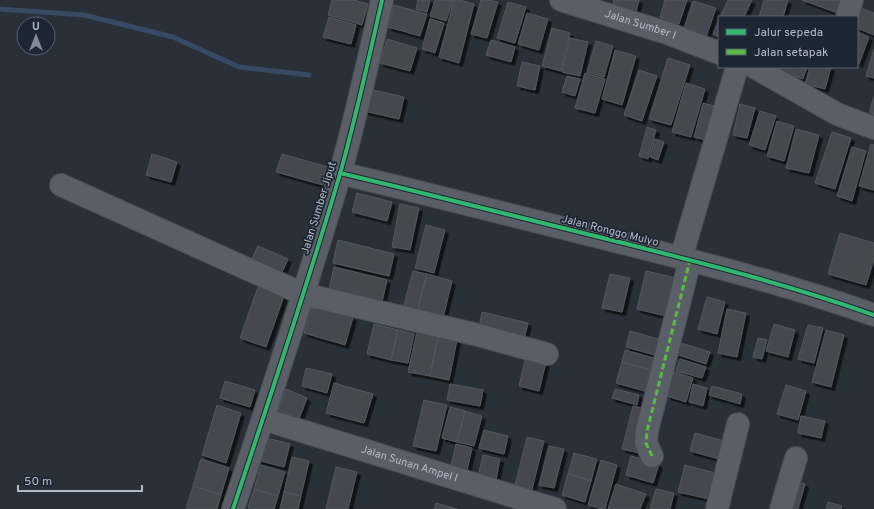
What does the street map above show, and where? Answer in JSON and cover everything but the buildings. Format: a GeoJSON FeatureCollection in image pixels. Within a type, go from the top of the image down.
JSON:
{"type":"FeatureCollection","features":[{"type":"Feature","properties":{"kind":"street","name":"Jalan Sumber Jiput"},"geometry":{"type":"LineString","coordinates":[[233,509],[303,294],[340,173],[382,0]]}},
{"type":"Feature","properties":{"kind":"street","name":"Jalan Sumber I"},"geometry":{"type":"LineString","coordinates":[[561,0],[668,33],[718,53]]}},
{"type":"Feature","properties":{"kind":"street"},"geometry":{"type":"LineString","coordinates":[[847,16],[852,0]]}},
{"type":"Feature","properties":{"kind":"street"},"geometry":{"type":"LineString","coordinates":[[652,456],[646,443],[647,431],[685,259],[737,68]]}},
{"type":"Feature","properties":{"kind":"street"},"geometry":{"type":"LineString","coordinates":[[756,68],[837,114],[874,128]]}},
{"type":"Feature","properties":{"kind":"street","name":"Jalan Ronggo Mulyo"},"geometry":{"type":"LineString","coordinates":[[340,173],[685,259],[846,305],[874,315]]}},
{"type":"Feature","properties":{"kind":"street"},"geometry":{"type":"LineString","coordinates":[[61,185],[303,294],[474,334],[547,354]]}},
{"type":"Feature","properties":{"kind":"street","name":"Jalan Sunan Ampel I"},"geometry":{"type":"LineString","coordinates":[[263,419],[555,509]]}},
{"type":"Feature","properties":{"kind":"street"},"geometry":{"type":"LineString","coordinates":[[718,509],[738,424]]}},
{"type":"Feature","properties":{"kind":"street"},"geometry":{"type":"LineString","coordinates":[[781,509],[796,458]]}},
{"type":"Feature","properties":{"kind":"waterway"},"geometry":{"type":"LineString","coordinates":[[0,9],[84,15],[173,37],[239,67],[309,75]]}},
{"type":"Feature","properties":{"kind":"marked path"},"geometry":{"type":"LineString","coordinates":[[652,456],[646,443],[647,431],[690,260]]}},
{"type":"Feature","properties":{"kind":"cycle path"},"geometry":{"type":"LineString","coordinates":[[233,509],[340,174],[357,109],[382,0]]}},
{"type":"Feature","properties":{"kind":"cycle path"},"geometry":{"type":"LineString","coordinates":[[340,173],[713,266],[778,284],[874,315]]}}]}
